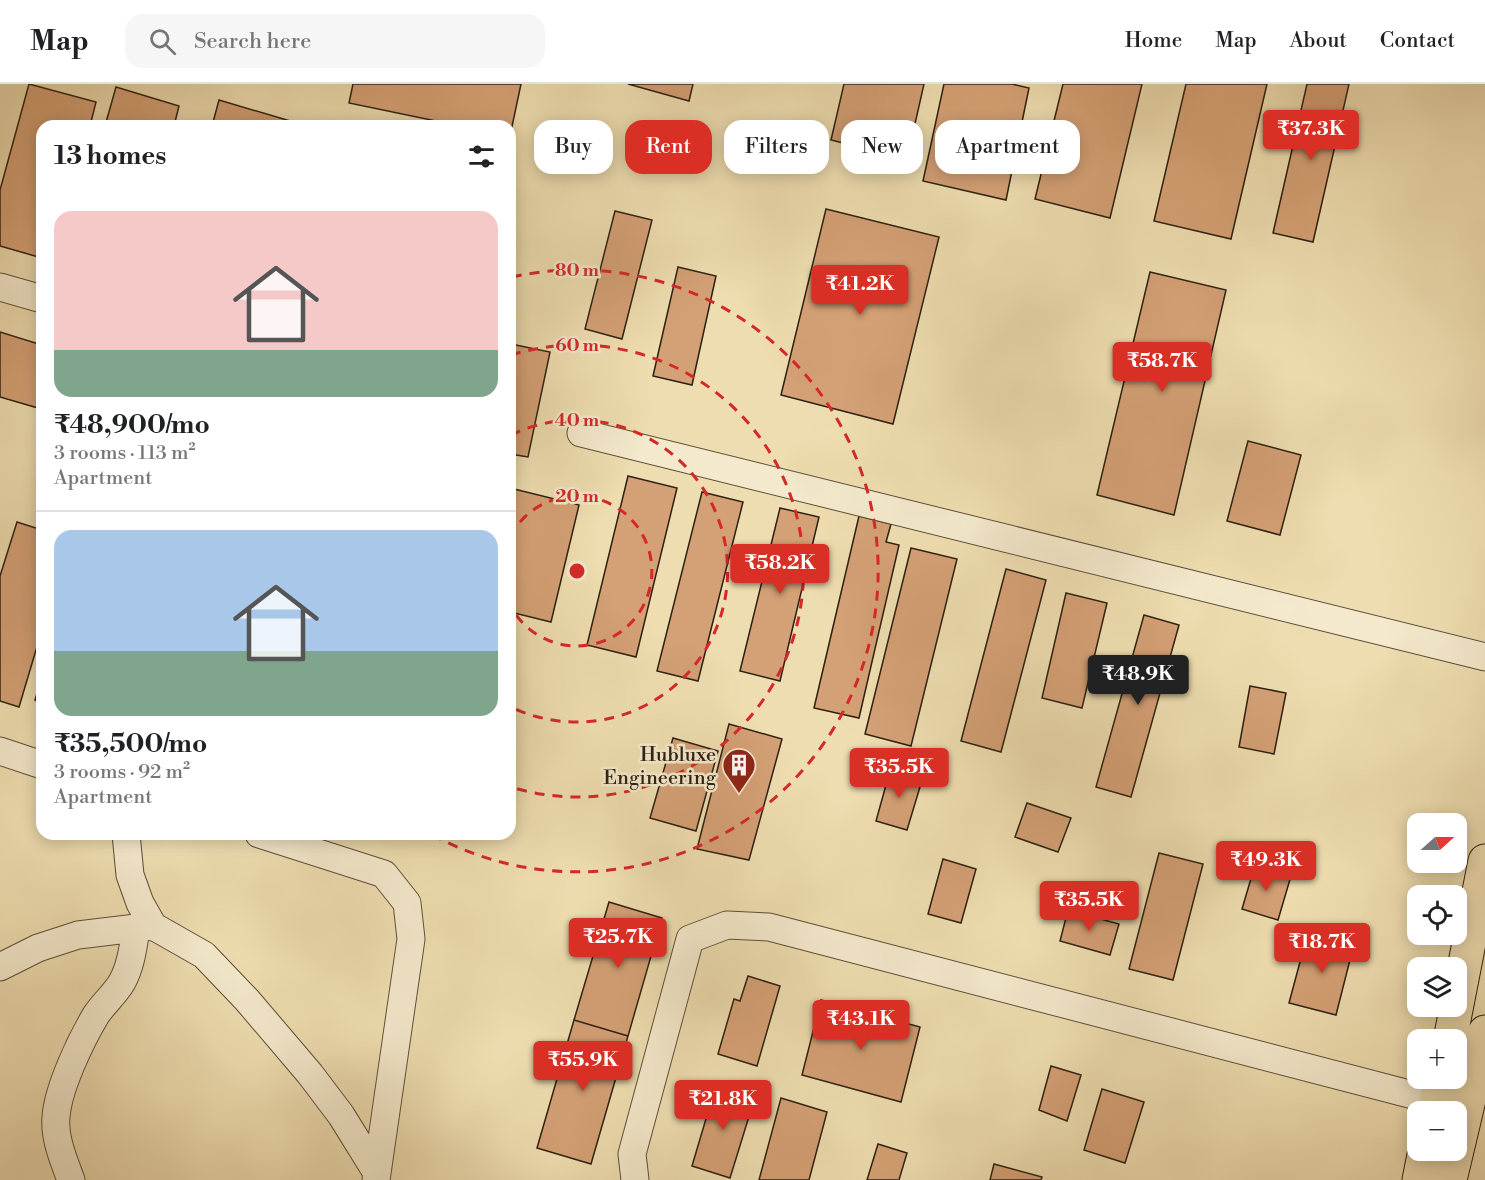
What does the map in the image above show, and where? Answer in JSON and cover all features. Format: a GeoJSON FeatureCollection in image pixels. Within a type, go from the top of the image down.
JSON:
{"type":"FeatureCollection","features":[{"type":"Feature","properties":{"kind":"main road"},"geometry":{"type":"LineString","coordinates":[[1452,1029],[1485,861]]}},
{"type":"Feature","properties":{"kind":"main road"},"geometry":{"type":"LineString","coordinates":[[1450,1180],[1485,1032]]}},
{"type":"Feature","properties":{"kind":"main road"},"geometry":{"type":"LineString","coordinates":[[1437,1097],[1468,1106]]}},
{"type":"Feature","properties":{"kind":"main road"},"geometry":{"type":"LineString","coordinates":[[1419,1180],[1423,1161]]}},
{"type":"Feature","properties":{"kind":"street"},"geometry":{"type":"LineString","coordinates":[[0,287],[36,297]]}},
{"type":"Feature","properties":{"kind":"street"},"geometry":{"type":"LineString","coordinates":[[581,433],[1485,657]]}},
{"type":"Feature","properties":{"kind":"street"},"geometry":{"type":"LineString","coordinates":[[0,752],[36,763]]}},
{"type":"Feature","properties":{"kind":"street"},"geometry":{"type":"LineString","coordinates":[[70,1180],[61,1152],[56,1118],[60,1097],[78,1047],[97,1013],[122,982],[145,927],[140,903],[130,875],[127,840]]}},
{"type":"Feature","properties":{"kind":"street"},"geometry":{"type":"LineString","coordinates":[[278,840],[384,874],[407,903],[411,939],[376,1177]]}},
{"type":"Feature","properties":{"kind":"street"},"geometry":{"type":"LineString","coordinates":[[635,1180],[632,1154],[690,939],[728,925],[769,927],[1437,1097]]}},
{"type":"Feature","properties":{"kind":"street"},"geometry":{"type":"LineString","coordinates":[[0,967],[38,948],[78,935],[145,927],[204,955],[247,1000],[310,1074],[341,1115],[376,1177]]}},
{"type":"Feature","properties":{"kind":"building"},"geometry":{"type":"Polygon","coordinates":[[[29,84],[96,102],[92,120],[36,120],[36,256],[0,246],[0,190],[29,84]]]}},
{"type":"Feature","properties":{"kind":"building"},"geometry":{"type":"Polygon","coordinates":[[[353,84],[521,84],[513,120],[431,120],[349,103],[353,84]]]}},
{"type":"Feature","properties":{"kind":"building"},"geometry":{"type":"Polygon","coordinates":[[[628,84],[693,84],[689,101],[628,84]]]}},
{"type":"Feature","properties":{"kind":"building"},"geometry":{"type":"Polygon","coordinates":[[[844,84],[924,84],[916,120],[841,120],[841,142],[831,140],[844,84]]]}},
{"type":"Feature","properties":{"kind":"building"},"geometry":{"type":"Polygon","coordinates":[[[944,84],[1012,84],[1029,88],[1022,120],[936,120],[944,84]]]}},
{"type":"Feature","properties":{"kind":"building"},"geometry":{"type":"Polygon","coordinates":[[[1063,84],[1142,84],[1110,218],[1035,199],[1041,174],[1080,174],[1080,120],[1054,120],[1063,84]]]}},
{"type":"Feature","properties":{"kind":"building"},"geometry":{"type":"Polygon","coordinates":[[[1186,84],[1267,84],[1231,239],[1154,221],[1186,84]]]}},
{"type":"Feature","properties":{"kind":"building"},"geometry":{"type":"Polygon","coordinates":[[[1307,84],[1349,84],[1313,242],[1273,233],[1307,84]]]}},
{"type":"Feature","properties":{"kind":"building"},"geometry":{"type":"Polygon","coordinates":[[[116,87],[179,106],[176,120],[107,120],[116,87]]]}},
{"type":"Feature","properties":{"kind":"building"},"geometry":{"type":"Polygon","coordinates":[[[219,100],[287,120],[214,120],[219,100]]]}},
{"type":"Feature","properties":{"kind":"building"},"geometry":{"type":"Polygon","coordinates":[[[935,126],[935,174],[1011,174],[1006,200],[923,181],[935,126]]]}},
{"type":"Feature","properties":{"kind":"building"},"geometry":{"type":"Polygon","coordinates":[[[826,209],[939,237],[893,424],[781,395],[826,209]]]}},
{"type":"Feature","properties":{"kind":"building"},"geometry":{"type":"Polygon","coordinates":[[[615,211],[652,220],[622,339],[585,329],[615,211]]]}},
{"type":"Feature","properties":{"kind":"building"},"geometry":{"type":"Polygon","coordinates":[[[678,267],[716,276],[692,385],[653,376],[678,267]]]}},
{"type":"Feature","properties":{"kind":"building"},"geometry":{"type":"Polygon","coordinates":[[[1150,272],[1226,290],[1174,515],[1097,495],[1150,272]]]}},
{"type":"Feature","properties":{"kind":"building"},"geometry":{"type":"Polygon","coordinates":[[[0,332],[36,343],[36,407],[0,397],[0,332]]]}},
{"type":"Feature","properties":{"kind":"building"},"geometry":{"type":"Polygon","coordinates":[[[516,345],[550,352],[528,457],[516,455],[516,345]]]}},
{"type":"Feature","properties":{"kind":"building"},"geometry":{"type":"Polygon","coordinates":[[[1248,441],[1301,455],[1280,535],[1227,521],[1248,441]]]}},
{"type":"Feature","properties":{"kind":"building"},"geometry":{"type":"Polygon","coordinates":[[[628,476],[677,488],[636,657],[587,645],[628,476]]]}},
{"type":"Feature","properties":{"kind":"building"},"geometry":{"type":"Polygon","coordinates":[[[516,489],[579,505],[551,622],[516,613],[516,489]]]}},
{"type":"Feature","properties":{"kind":"building"},"geometry":{"type":"Polygon","coordinates":[[[702,492],[743,502],[698,681],[657,671],[702,492]]]}},
{"type":"Feature","properties":{"kind":"building"},"geometry":{"type":"Polygon","coordinates":[[[780,508],[819,517],[780,681],[740,671],[780,508]]]}},
{"type":"Feature","properties":{"kind":"building"},"geometry":{"type":"Polygon","coordinates":[[[859,516],[891,524],[886,542],[899,545],[859,718],[814,708],[859,516]]]}},
{"type":"Feature","properties":{"kind":"building"},"geometry":{"type":"Polygon","coordinates":[[[17,522],[36,528],[36,650],[19,707],[0,701],[0,576],[17,522]]]}},
{"type":"Feature","properties":{"kind":"building"},"geometry":{"type":"Polygon","coordinates":[[[911,548],[957,559],[911,746],[865,734],[911,548]]]}},
{"type":"Feature","properties":{"kind":"building"},"geometry":{"type":"Polygon","coordinates":[[[1006,569],[1046,580],[1001,752],[961,741],[1006,569]]]}},
{"type":"Feature","properties":{"kind":"building"},"geometry":{"type":"Polygon","coordinates":[[[1066,593],[1107,603],[1082,708],[1042,698],[1066,593]]]}},
{"type":"Feature","properties":{"kind":"building"},"geometry":{"type":"Polygon","coordinates":[[[1144,615],[1179,625],[1131,797],[1096,787],[1144,615]]]}},
{"type":"Feature","properties":{"kind":"building"},"geometry":{"type":"Polygon","coordinates":[[[1250,686],[1286,693],[1274,754],[1239,747],[1250,686]]]}},
{"type":"Feature","properties":{"kind":"building","name":"Hubluxe Engineering"},"geometry":{"type":"Polygon","coordinates":[[[729,724],[782,739],[749,860],[697,849],[729,724]]]}},
{"type":"Feature","properties":{"kind":"building"},"geometry":{"type":"Polygon","coordinates":[[[673,738],[718,751],[696,831],[650,818],[673,738]]]}},
{"type":"Feature","properties":{"kind":"building"},"geometry":{"type":"Polygon","coordinates":[[[891,767],[923,777],[907,830],[876,821],[891,767]]]}},
{"type":"Feature","properties":{"kind":"building"},"geometry":{"type":"Polygon","coordinates":[[[1027,803],[1071,818],[1058,852],[1015,837],[1027,803]]]}},
{"type":"Feature","properties":{"kind":"building"},"geometry":{"type":"Polygon","coordinates":[[[1159,853],[1203,864],[1173,980],[1129,969],[1159,853]]]}},
{"type":"Feature","properties":{"kind":"building"},"geometry":{"type":"Polygon","coordinates":[[[943,859],[976,869],[961,923],[928,914],[943,859]]]}},
{"type":"Feature","properties":{"kind":"building"},"geometry":{"type":"Polygon","coordinates":[[[1255,865],[1291,876],[1278,920],[1242,909],[1255,865]]]}},
{"type":"Feature","properties":{"kind":"building"},"geometry":{"type":"Polygon","coordinates":[[[609,902],[662,918],[628,1036],[574,1020],[609,902]]]}},
{"type":"Feature","properties":{"kind":"building"},"geometry":{"type":"Polygon","coordinates":[[[1068,910],[1119,924],[1110,955],[1060,941],[1068,910]]]}},
{"type":"Feature","properties":{"kind":"building"},"geometry":{"type":"Polygon","coordinates":[[[1308,932],[1354,944],[1336,1015],[1289,1003],[1308,932]]]}},
{"type":"Feature","properties":{"kind":"building"},"geometry":{"type":"Polygon","coordinates":[[[748,976],[780,986],[757,1066],[718,1054],[734,999],[740,1001],[748,976]]]}},
{"type":"Feature","properties":{"kind":"building"},"geometry":{"type":"Polygon","coordinates":[[[821,1000],[920,1027],[901,1102],[802,1075],[821,1000]]]}},
{"type":"Feature","properties":{"kind":"building"},"geometry":{"type":"Polygon","coordinates":[[[574,1020],[628,1036],[591,1164],[537,1148],[574,1020]]]}},
{"type":"Feature","properties":{"kind":"building"},"geometry":{"type":"Polygon","coordinates":[[[1051,1066],[1081,1075],[1067,1121],[1039,1110],[1051,1066]]]}},
{"type":"Feature","properties":{"kind":"building"},"geometry":{"type":"Polygon","coordinates":[[[716,1085],[755,1097],[730,1178],[692,1166],[716,1085]]]}},
{"type":"Feature","properties":{"kind":"building"},"geometry":{"type":"Polygon","coordinates":[[[1102,1089],[1144,1102],[1125,1163],[1084,1150],[1102,1089]]]}},
{"type":"Feature","properties":{"kind":"building"},"geometry":{"type":"Polygon","coordinates":[[[781,1098],[827,1112],[809,1180],[759,1180],[781,1098]]]}},
{"type":"Feature","properties":{"kind":"building"},"geometry":{"type":"Polygon","coordinates":[[[878,1144],[907,1153],[899,1180],[867,1180],[878,1144]]]}},
{"type":"Feature","properties":{"kind":"building"},"geometry":{"type":"Polygon","coordinates":[[[994,1164],[1042,1177],[1041,1180],[990,1180],[994,1164]]]}},
{"type":"Feature","properties":{"kind":"place","name":"Hubluxe Engineering"},"geometry":{"type":"Point","coordinates":[739,794]}}]}
